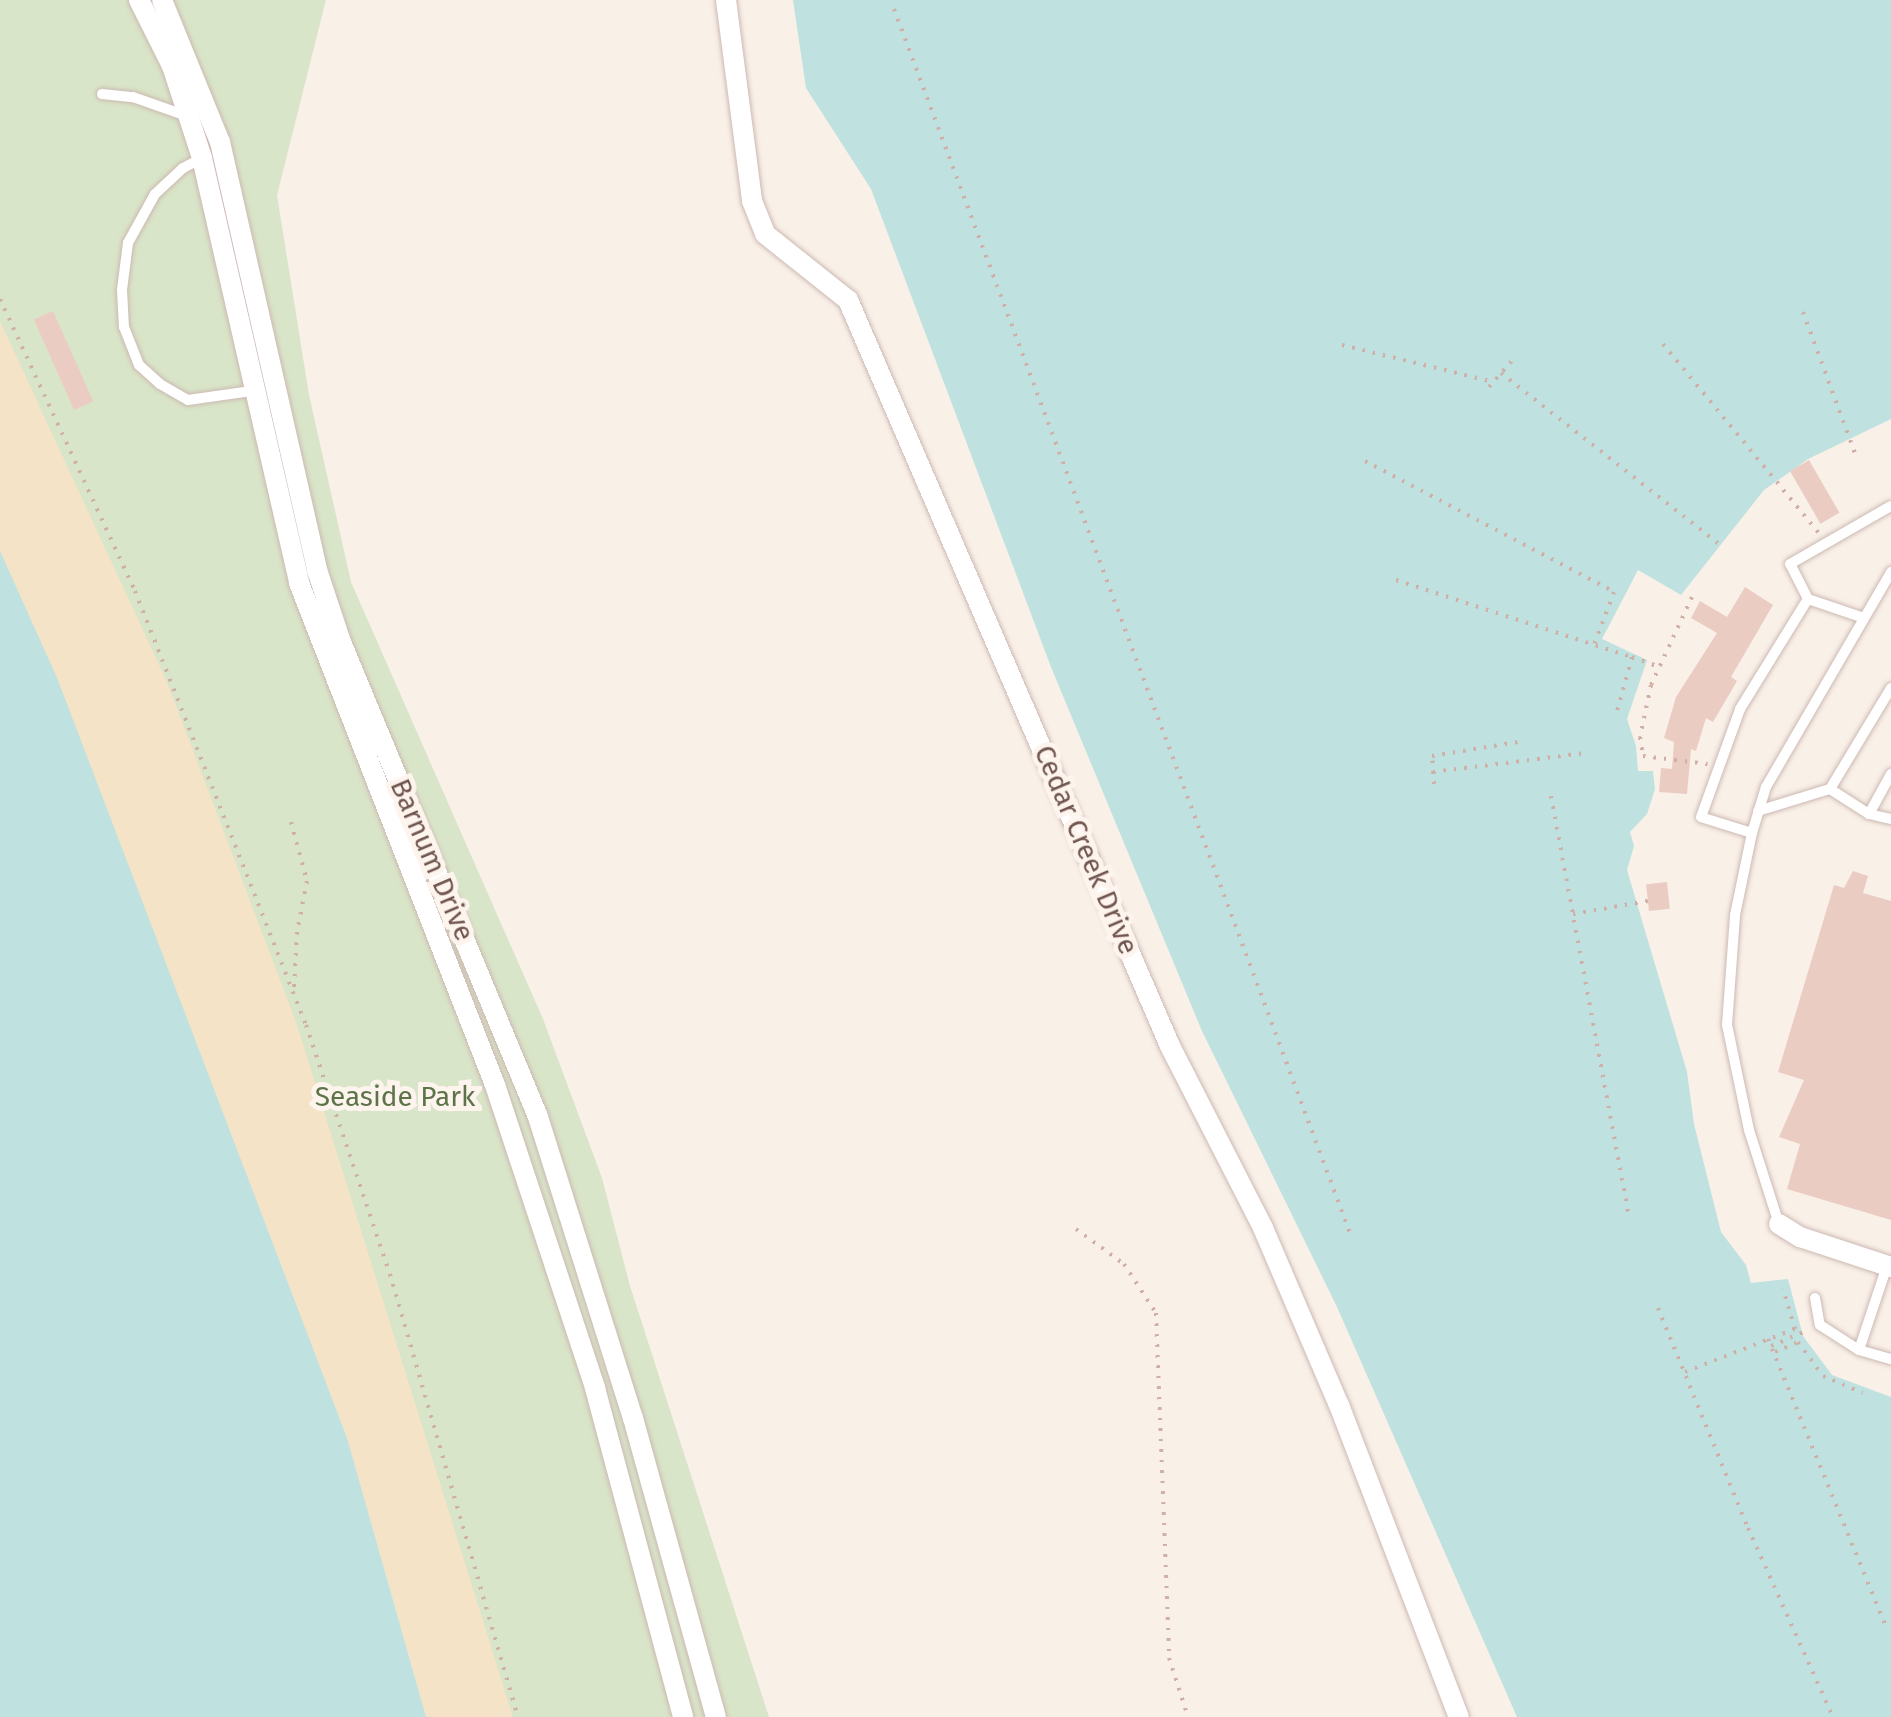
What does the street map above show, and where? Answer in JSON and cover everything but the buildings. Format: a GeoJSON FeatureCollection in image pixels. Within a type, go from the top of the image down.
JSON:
{"type":"FeatureCollection","features":[{"type":"Feature","properties":{"kind":"street","name":"Barnum Drive"},"geometry":{"type":"LineString","coordinates":[[139,0],[172,66],[188,116],[212,154],[253,391],[299,583],[495,1085],[595,1388],[683,1717]]}},
{"type":"Feature","properties":{"kind":"street","name":"Barnum Drive"},"geometry":{"type":"LineString","coordinates":[[162,0],[212,154],[275,387],[304,522],[342,642],[538,1117],[633,1418],[716,1717]]}},
{"type":"Feature","properties":{"kind":"street","name":"Cedar Creek Drive"},"geometry":{"type":"LineString","coordinates":[[726,0],[752,201],[764,234],[848,300],[1170,1046],[1263,1228],[1331,1387],[1458,1717]]}},
{"type":"Feature","properties":{"kind":"street"},"geometry":{"type":"LineString","coordinates":[[1779,1224],[1800,1237],[1889,1266]]}},
{"type":"Feature","properties":{"kind":"lane"},"geometry":{"type":"LineString","coordinates":[[102,94],[133,97],[188,116]]}},
{"type":"Feature","properties":{"kind":"lane"},"geometry":{"type":"LineString","coordinates":[[212,154],[183,168],[154,194],[128,244],[122,290],[124,327],[138,365],[188,400],[275,387]]}},
{"type":"Feature","properties":{"kind":"lane"},"geometry":{"type":"LineString","coordinates":[[1864,618],[1808,599],[1790,564],[1891,506]]}},
{"type":"Feature","properties":{"kind":"lane"},"geometry":{"type":"LineString","coordinates":[[1779,1224],[1758,1164],[1727,1024],[1735,915],[1766,786],[1891,572]]}},
{"type":"Feature","properties":{"kind":"lane"},"geometry":{"type":"LineString","coordinates":[[1752,833],[1702,817],[1740,709],[1808,599]]}},
{"type":"Feature","properties":{"kind":"lane"},"geometry":{"type":"LineString","coordinates":[[1758,812],[1830,789],[1891,688]]}},
{"type":"Feature","properties":{"kind":"lane"},"geometry":{"type":"LineString","coordinates":[[1869,814],[1891,774]]}},
{"type":"Feature","properties":{"kind":"lane"},"geometry":{"type":"LineString","coordinates":[[1830,789],[1869,814],[1891,819]]}},
{"type":"Feature","properties":{"kind":"lane"},"geometry":{"type":"LineString","coordinates":[[1859,1350],[1889,1266]]}},
{"type":"Feature","properties":{"kind":"lane"},"geometry":{"type":"LineString","coordinates":[[1815,1298],[1820,1325],[1859,1350],[1891,1358]]}},
{"type":"Feature","properties":{"kind":"path"},"geometry":{"type":"LineString","coordinates":[[894,10],[1350,1233]]}},
{"type":"Feature","properties":{"kind":"path"},"geometry":{"type":"LineString","coordinates":[[0,299],[135,590],[294,994],[390,1274],[518,1717]]}},
{"type":"Feature","properties":{"kind":"path"},"geometry":{"type":"LineString","coordinates":[[1803,312],[1855,453]]}},
{"type":"Feature","properties":{"kind":"path"},"geometry":{"type":"LineString","coordinates":[[1342,344],[1494,382]]}},
{"type":"Feature","properties":{"kind":"path"},"geometry":{"type":"LineString","coordinates":[[1663,344],[1827,542]]}},
{"type":"Feature","properties":{"kind":"path"},"geometry":{"type":"LineString","coordinates":[[1488,387],[1516,356]]}},
{"type":"Feature","properties":{"kind":"path"},"geometry":{"type":"LineString","coordinates":[[1501,373],[1720,546]]}},
{"type":"Feature","properties":{"kind":"path"},"geometry":{"type":"LineString","coordinates":[[1365,461],[1614,592],[1594,645]]}},
{"type":"Feature","properties":{"kind":"path"},"geometry":{"type":"LineString","coordinates":[[1396,580],[1659,667]]}},
{"type":"Feature","properties":{"kind":"path"},"geometry":{"type":"LineString","coordinates":[[1692,597],[1659,667],[1642,717],[1643,756],[1720,766]]}},
{"type":"Feature","properties":{"kind":"path"},"geometry":{"type":"LineString","coordinates":[[1616,715],[1632,657]]}},
{"type":"Feature","properties":{"kind":"path"},"geometry":{"type":"LineString","coordinates":[[1434,784],[1432,756],[1518,742]]}},
{"type":"Feature","properties":{"kind":"path"},"geometry":{"type":"LineString","coordinates":[[1433,772],[1586,753]]}},
{"type":"Feature","properties":{"kind":"path"},"geometry":{"type":"LineString","coordinates":[[1551,796],[1629,1215]]}},
{"type":"Feature","properties":{"kind":"path"},"geometry":{"type":"LineString","coordinates":[[291,822],[307,881],[297,932],[294,994]]}},
{"type":"Feature","properties":{"kind":"path"},"geometry":{"type":"LineString","coordinates":[[1573,914],[1648,901]]}},
{"type":"Feature","properties":{"kind":"path"},"geometry":{"type":"LineString","coordinates":[[1076,1229],[1124,1264],[1156,1313],[1170,1658],[1188,1717]]}},
{"type":"Feature","properties":{"kind":"path"},"geometry":{"type":"LineString","coordinates":[[1685,1372],[1795,1328],[1783,1289]]}},
{"type":"Feature","properties":{"kind":"path"},"geometry":{"type":"LineString","coordinates":[[1658,1308],[1748,1528],[1834,1717]]}},
{"type":"Feature","properties":{"kind":"path"},"geometry":{"type":"LineString","coordinates":[[1772,1350],[1798,1334]]}},
{"type":"Feature","properties":{"kind":"path"},"geometry":{"type":"LineString","coordinates":[[1768,1339],[1885,1624]]}},
{"type":"Feature","properties":{"kind":"path"},"geometry":{"type":"LineString","coordinates":[[1772,1350],[1798,1342],[1823,1376],[1863,1393]]}},
{"type":"Feature","properties":{"kind":"green space","name":"Seaside Park"},"geometry":{"type":"Polygon","coordinates":[[[0,0],[326,0],[277,195],[309,395],[351,582],[543,1019],[602,1178],[630,1286],[769,1717],[426,1717],[347,1438],[0,551],[0,0]]]}},
{"type":"Feature","properties":{"kind":"sand"},"geometry":{"type":"Polygon","coordinates":[[[0,321],[167,682],[296,1022],[513,1717],[426,1717],[347,1438],[57,678],[0,551],[0,321]]]}},
{"type":"Feature","properties":{"kind":"water"},"geometry":{"type":"Polygon","coordinates":[[[793,0],[1891,0],[1891,419],[1808,459],[1764,490],[1681,595],[1638,570],[1602,639],[1647,660],[1627,719],[1636,746],[1638,771],[1653,771],[1655,789],[1647,814],[1630,832],[1634,846],[1627,870],[1687,1072],[1694,1124],[1721,1232],[1746,1265],[1751,1283],[1788,1279],[1803,1336],[1832,1375],[1891,1397],[1891,1717],[1517,1717],[1337,1307],[1202,1031],[1051,667],[871,189],[806,88],[793,0]]]}},
{"type":"Feature","properties":{"kind":"water"},"geometry":{"type":"Polygon","coordinates":[[[0,551],[57,678],[347,1438],[426,1717],[0,1717],[0,551]]]}}]}
